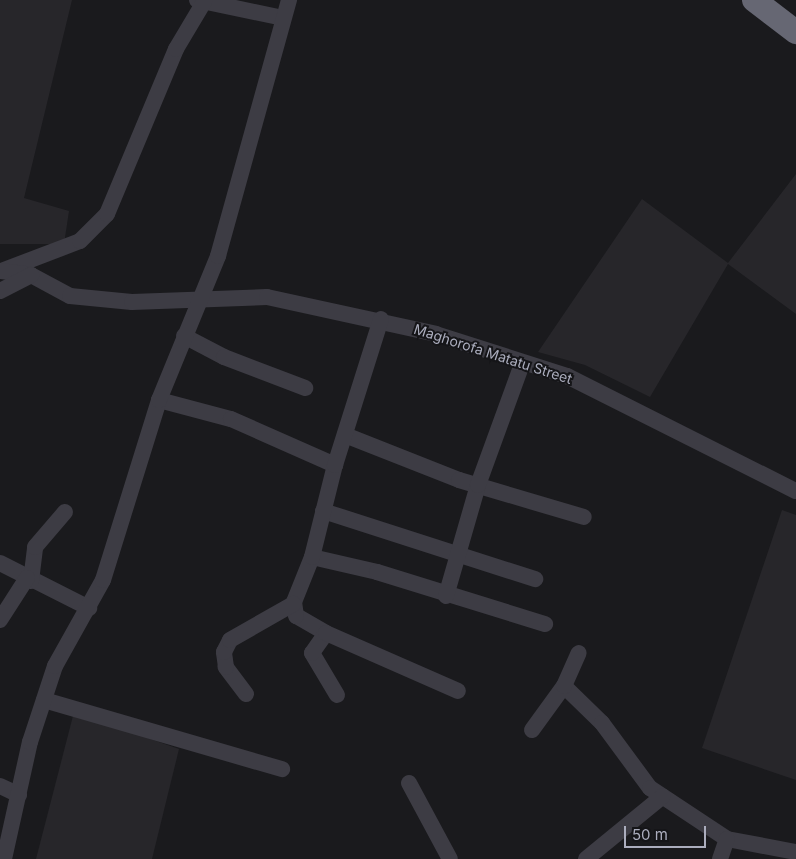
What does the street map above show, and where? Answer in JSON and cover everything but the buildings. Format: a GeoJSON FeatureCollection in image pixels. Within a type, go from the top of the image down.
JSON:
{"type":"FeatureCollection","features":[{"type":"Feature","properties":{"kind":"highway"},"geometry":{"type":"LineString","coordinates":[[754,0],[796,32]]}},
{"type":"Feature","properties":{"kind":"street"},"geometry":{"type":"LineString","coordinates":[[4,859],[44,700],[55,666],[103,580],[159,400],[197,302],[218,256],[288,0]]}},
{"type":"Feature","properties":{"kind":"street"},"geometry":{"type":"LineString","coordinates":[[2,270],[80,241],[107,214],[176,49],[201,1],[283,18]]}},
{"type":"Feature","properties":{"kind":"street","name":"Maghorofa Matatu Street"},"geometry":{"type":"LineString","coordinates":[[2,270],[31,276],[70,296],[197,302],[267,296],[381,319],[522,364],[568,376],[796,491]]}},
{"type":"Feature","properties":{"kind":"street"},"geometry":{"type":"LineString","coordinates":[[0,291],[31,276]]}},
{"type":"Feature","properties":{"kind":"street"},"geometry":{"type":"LineString","coordinates":[[381,319],[335,465],[312,557],[294,604],[296,616],[326,633],[458,691]]}},
{"type":"Feature","properties":{"kind":"street"},"geometry":{"type":"LineString","coordinates":[[184,336],[224,357],[305,388]]}},
{"type":"Feature","properties":{"kind":"street"},"geometry":{"type":"LineString","coordinates":[[446,596],[460,555],[478,486],[522,364]]}},
{"type":"Feature","properties":{"kind":"street"},"geometry":{"type":"LineString","coordinates":[[159,400],[231,419],[335,465]]}},
{"type":"Feature","properties":{"kind":"street"},"geometry":{"type":"LineString","coordinates":[[345,435],[389,456],[478,486],[584,517]]}},
{"type":"Feature","properties":{"kind":"street"},"geometry":{"type":"LineString","coordinates":[[323,511],[535,579]]}},
{"type":"Feature","properties":{"kind":"street"},"geometry":{"type":"LineString","coordinates":[[0,620],[29,580],[34,547],[65,512]]}},
{"type":"Feature","properties":{"kind":"street"},"geometry":{"type":"LineString","coordinates":[[312,557],[377,572],[446,596],[545,624]]}},
{"type":"Feature","properties":{"kind":"street"},"geometry":{"type":"LineString","coordinates":[[0,563],[29,580],[89,608]]}},
{"type":"Feature","properties":{"kind":"street"},"geometry":{"type":"LineString","coordinates":[[246,694],[226,668],[224,652],[230,640],[294,604]]}},
{"type":"Feature","properties":{"kind":"street"},"geometry":{"type":"LineString","coordinates":[[326,633],[312,653],[337,695]]}},
{"type":"Feature","properties":{"kind":"street"},"geometry":{"type":"LineString","coordinates":[[532,730],[564,686],[579,652]]}},
{"type":"Feature","properties":{"kind":"street"},"geometry":{"type":"LineString","coordinates":[[564,686],[602,723],[650,788],[727,840],[796,852]]}},
{"type":"Feature","properties":{"kind":"street"},"geometry":{"type":"LineString","coordinates":[[44,700],[282,769]]}},
{"type":"Feature","properties":{"kind":"street"},"geometry":{"type":"LineString","coordinates":[[409,783],[450,859]]}},
{"type":"Feature","properties":{"kind":"street"},"geometry":{"type":"LineString","coordinates":[[0,786],[20,795]]}},
{"type":"Feature","properties":{"kind":"street"},"geometry":{"type":"LineString","coordinates":[[586,859],[663,796]]}},
{"type":"Feature","properties":{"kind":"street"},"geometry":{"type":"LineString","coordinates":[[720,859],[727,840]]}},
{"type":"Feature","properties":{"kind":"shaded area"},"geometry":{"type":"Polygon","coordinates":[[[0,0],[72,0],[24,198],[69,211],[64,244],[0,244],[0,0]]]}},
{"type":"Feature","properties":{"kind":"shaded area"},"geometry":{"type":"Polygon","coordinates":[[[796,174],[796,314],[728,264],[650,397],[585,365],[538,352],[642,199],[728,263],[796,174]]]}},
{"type":"Feature","properties":{"kind":"shaded area"},"geometry":{"type":"Polygon","coordinates":[[[782,510],[796,515],[796,780],[702,748],[782,510]]]}},
{"type":"Feature","properties":{"kind":"shaded area"},"geometry":{"type":"Polygon","coordinates":[[[74,712],[179,749],[152,859],[36,859],[74,712]]]}}]}
